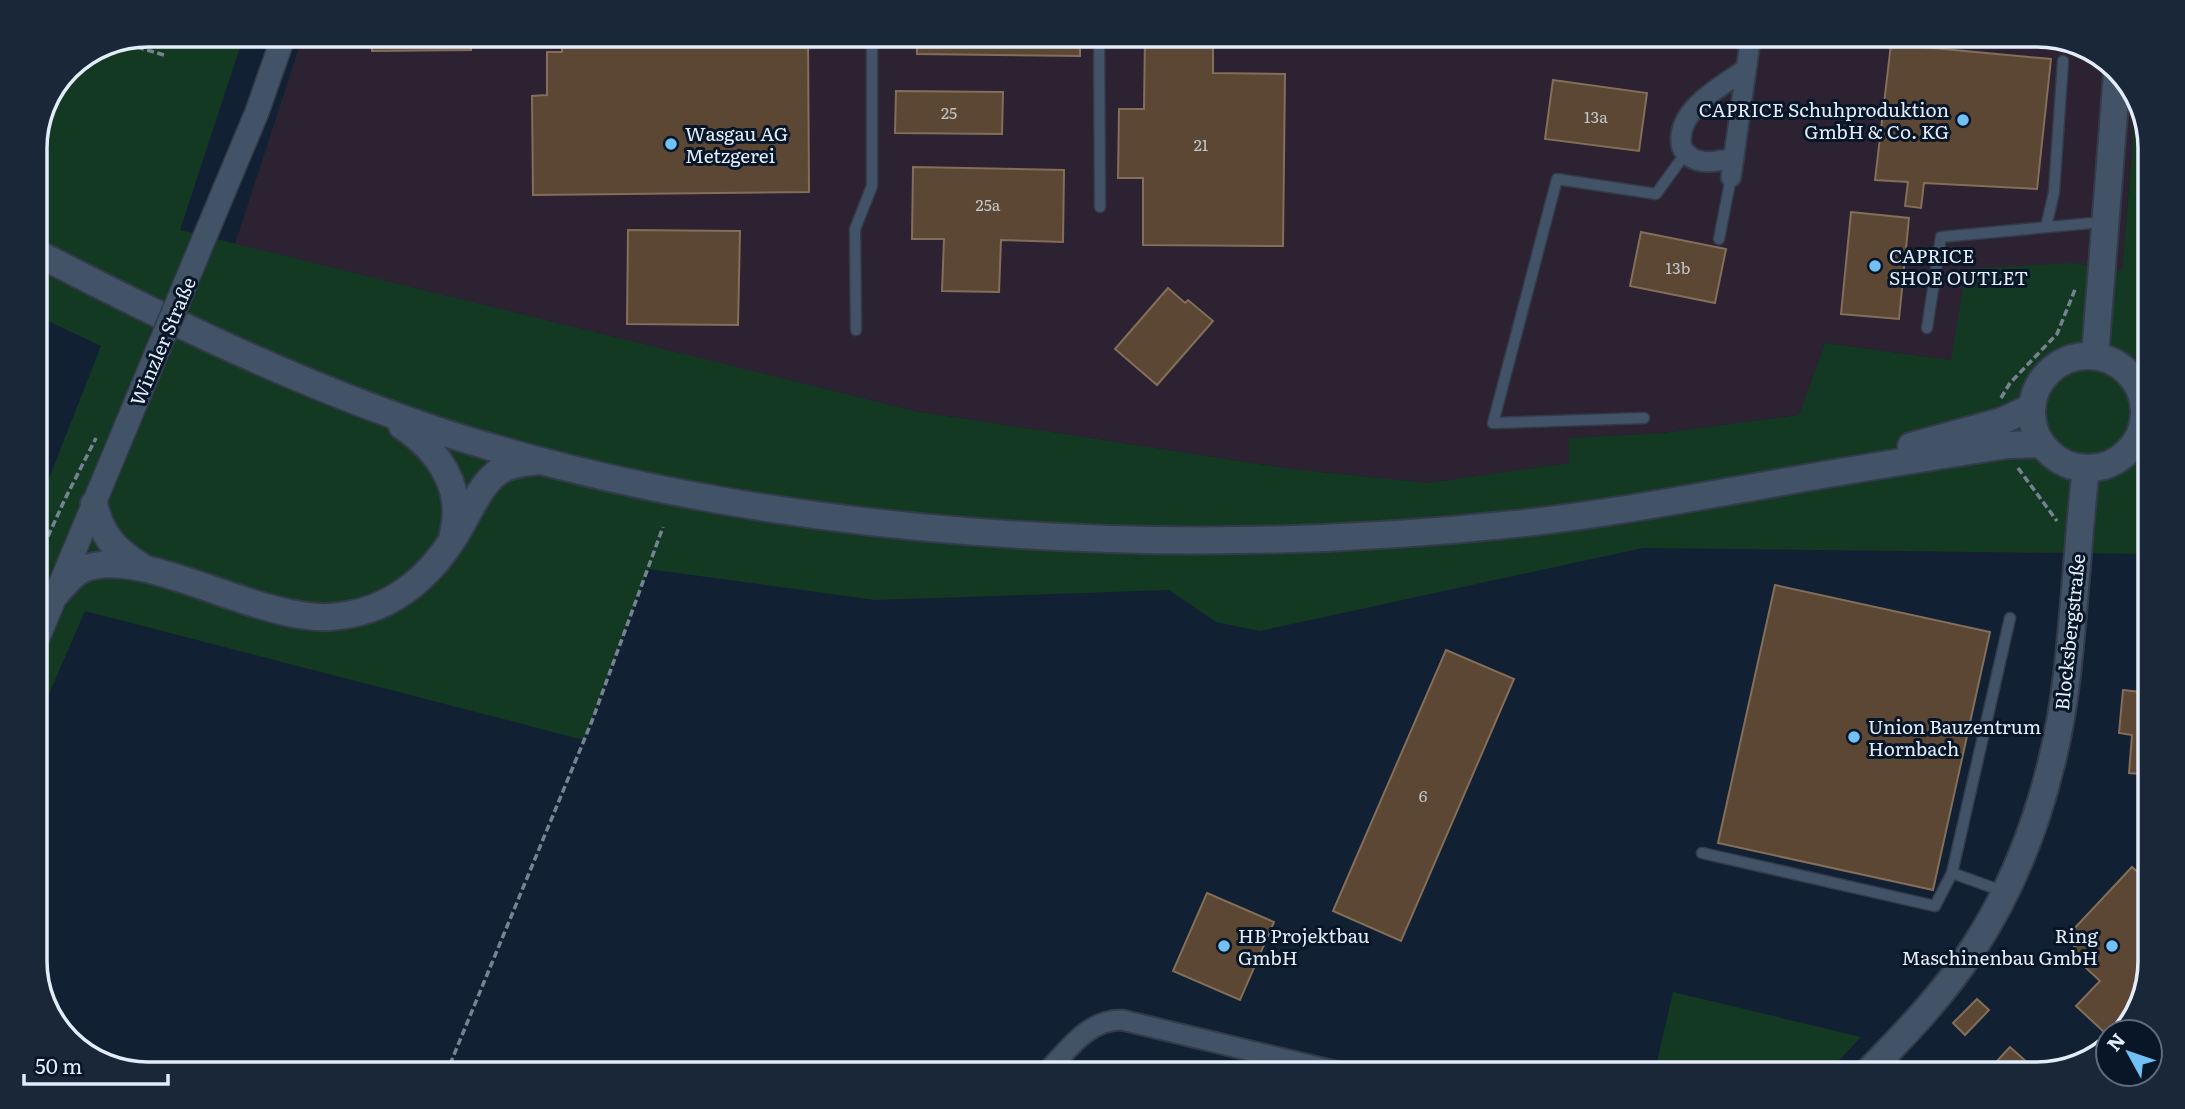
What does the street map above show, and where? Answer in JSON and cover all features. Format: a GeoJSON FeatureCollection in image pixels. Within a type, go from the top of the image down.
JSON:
{"type":"FeatureCollection","features":[{"type":"Feature","properties":{"kind":"main road"},"geometry":{"type":"LineString","coordinates":[[2095,356],[2116,86]]}},
{"type":"Feature","properties":{"kind":"main road"},"geometry":{"type":"LineString","coordinates":[[47,258],[227,348],[446,433],[544,461],[711,498],[888,522],[1072,536],[1212,540],[1406,533],[1595,516],[1777,483],[2005,433],[2042,444]]}},
{"type":"Feature","properties":{"kind":"main road"},"geometry":{"type":"LineString","coordinates":[[2138,385],[2129,372],[2113,362],[2095,356],[2066,360],[2042,379],[2032,407],[2034,426],[2042,444],[2054,457],[2069,465],[2086,468],[2105,466],[2122,457],[2138,437]]}},
{"type":"Feature","properties":{"kind":"main road"},"geometry":{"type":"LineString","coordinates":[[353,399],[417,436],[438,456],[451,484],[455,506],[451,543]]}},
{"type":"Feature","properties":{"kind":"main road"},"geometry":{"type":"LineString","coordinates":[[2005,433],[2032,407]]}},
{"type":"Feature","properties":{"kind":"main road"},"geometry":{"type":"LineString","coordinates":[[56,594],[73,575],[83,569],[119,564],[144,568],[265,608],[300,616],[327,617],[368,610],[408,591],[427,574],[451,543],[475,500],[497,472],[507,467],[544,461]]}},
{"type":"Feature","properties":{"kind":"main road","name":"Blocksbergstraße"},"geometry":{"type":"LineString","coordinates":[[1878,1062],[1907,1032],[1973,950],[2005,891],[2031,831],[2052,760],[2067,676],[2086,468]]}},
{"type":"Feature","properties":{"kind":"main road"},"geometry":{"type":"LineString","coordinates":[[94,504],[99,522],[114,547],[144,568]]}},
{"type":"Feature","properties":{"kind":"street","name":"Winzler Straße"},"geometry":{"type":"LineString","coordinates":[[47,616],[257,112],[280,47]]}},
{"type":"Feature","properties":{"kind":"street"},"geometry":{"type":"LineString","coordinates":[[1731,177],[1749,47]]}},
{"type":"Feature","properties":{"kind":"street"},"geometry":{"type":"LineString","coordinates":[[1734,158],[1705,162],[1685,154],[1680,140],[1685,121],[1714,90],[1745,69]]}},
{"type":"Feature","properties":{"kind":"street"},"geometry":{"type":"LineString","coordinates":[[1056,1062],[1082,1035],[1108,1019],[1122,1020],[1297,1062]]}},
{"type":"Feature","properties":{"kind":"lane"},"geometry":{"type":"LineString","coordinates":[[856,330],[855,229],[872,186],[872,47]]}},
{"type":"Feature","properties":{"kind":"lane"},"geometry":{"type":"LineString","coordinates":[[1100,47],[1100,206]]}},
{"type":"Feature","properties":{"kind":"lane"},"geometry":{"type":"LineString","coordinates":[[2046,227],[2054,192],[2063,61]]}},
{"type":"Feature","properties":{"kind":"lane"},"geometry":{"type":"LineString","coordinates":[[1644,418],[1493,422],[1557,179],[1656,194],[1685,154]]}},
{"type":"Feature","properties":{"kind":"lane"},"geometry":{"type":"LineString","coordinates":[[1719,239],[1731,177]]}},
{"type":"Feature","properties":{"kind":"lane"},"geometry":{"type":"LineString","coordinates":[[1927,328],[1941,237],[2105,222]]}},
{"type":"Feature","properties":{"kind":"lane"},"geometry":{"type":"LineString","coordinates":[[1702,853],[1935,906],[1952,873],[2010,618]]}},
{"type":"Feature","properties":{"kind":"lane"},"geometry":{"type":"LineString","coordinates":[[1952,873],[2005,891]]}},
{"type":"Feature","properties":{"kind":"path"},"geometry":{"type":"LineString","coordinates":[[140,48],[164,55]]}},
{"type":"Feature","properties":{"kind":"path"},"geometry":{"type":"LineString","coordinates":[[2059,531],[2056,519],[2012,461],[1999,402],[2003,393],[2057,334],[2064,323],[2078,282]]}},
{"type":"Feature","properties":{"kind":"path"},"geometry":{"type":"LineString","coordinates":[[47,539],[102,428]]}},
{"type":"Feature","properties":{"kind":"path"},"geometry":{"type":"LineString","coordinates":[[451,1062],[592,721],[663,527]]}},
{"type":"Feature","properties":{"kind":"shaded area"},"geometry":{"type":"Polygon","coordinates":[[[299,47],[2036,47],[2063,51],[2093,64],[2121,92],[2134,123],[2122,271],[2073,263],[1951,360],[1825,343],[1799,415],[1662,433],[1570,438],[1570,463],[1428,483],[1291,469],[915,411],[235,244],[299,47]]]}},
{"type":"Feature","properties":{"kind":"green space"},"geometry":{"type":"Polygon","coordinates":[[[240,47],[180,230],[915,411],[1291,469],[1428,483],[1569,463],[1569,438],[1662,433],[1799,415],[1825,343],[1951,360],[1966,269],[2073,263],[2122,271],[2134,123],[2138,142],[2138,554],[1643,548],[1260,631],[1216,622],[1169,590],[875,600],[648,569],[584,740],[85,611],[47,698],[47,483],[101,346],[47,321],[47,142],[55,110],[64,92],[77,77],[92,64],[129,49],[240,47]]]}},
{"type":"Feature","properties":{"kind":"green space"},"geometry":{"type":"Polygon","coordinates":[[[1673,992],[1861,1037],[1837,1062],[1657,1062],[1673,992]]]}},
{"type":"Feature","properties":{"kind":"building"},"geometry":{"type":"Polygon","coordinates":[[[372,47],[471,47],[471,50],[372,51],[372,47]]]}},
{"type":"Feature","properties":{"kind":"building","name":"Wasgau AG Metzgerei"},"geometry":{"type":"Polygon","coordinates":[[[562,47],[808,47],[809,192],[533,195],[532,96],[547,95],[547,52],[562,52],[562,47]]]}},
{"type":"Feature","properties":{"kind":"building"},"geometry":{"type":"Polygon","coordinates":[[[917,47],[1080,47],[1080,56],[917,54],[917,47]]]}},
{"type":"Feature","properties":{"kind":"building"},"geometry":{"type":"Polygon","coordinates":[[[1145,47],[1213,47],[1213,73],[1285,74],[1283,246],[1143,245],[1143,178],[1118,178],[1119,109],[1144,109],[1145,47]]]}},
{"type":"Feature","properties":{"kind":"building","name":"CAPRICE Schuhproduktion GmbH & Co. KG"},"geometry":{"type":"Polygon","coordinates":[[[1891,47],[1923,47],[2051,59],[2037,189],[1924,183],[1921,208],[1905,206],[1908,182],[1875,180],[1891,47]]]}},
{"type":"Feature","properties":{"kind":"building"},"geometry":{"type":"Polygon","coordinates":[[[1553,80],[1647,93],[1639,151],[1545,139],[1553,80]]]}},
{"type":"Feature","properties":{"kind":"building"},"geometry":{"type":"Polygon","coordinates":[[[896,91],[1003,92],[1002,134],[895,133],[896,91]]]}},
{"type":"Feature","properties":{"kind":"building"},"geometry":{"type":"Polygon","coordinates":[[[913,167],[1064,170],[1063,242],[1001,240],[999,292],[942,291],[944,239],[912,239],[913,167]]]}},
{"type":"Feature","properties":{"kind":"building","name":"CAPRICE SHOE OUTLET"},"geometry":{"type":"Polygon","coordinates":[[[1851,212],[1909,218],[1899,319],[1841,314],[1851,212]]]}},
{"type":"Feature","properties":{"kind":"building"},"geometry":{"type":"Polygon","coordinates":[[[628,230],[740,231],[738,325],[627,324],[628,230]]]}},
{"type":"Feature","properties":{"kind":"building"},"geometry":{"type":"Polygon","coordinates":[[[1641,232],[1726,249],[1715,303],[1630,286],[1641,232]]]}},
{"type":"Feature","properties":{"kind":"building"},"geometry":{"type":"Polygon","coordinates":[[[1168,288],[1185,303],[1188,300],[1213,321],[1157,385],[1115,349],[1168,288]]]}},
{"type":"Feature","properties":{"kind":"building","name":"Union Bauzentrum Hornbach"},"geometry":{"type":"Polygon","coordinates":[[[1775,585],[1990,632],[1933,890],[1718,843],[1775,585]]]}},
{"type":"Feature","properties":{"kind":"building"},"geometry":{"type":"Polygon","coordinates":[[[1446,650],[1514,679],[1401,941],[1333,911],[1446,650]]]}},
{"type":"Feature","properties":{"kind":"building"},"geometry":{"type":"Polygon","coordinates":[[[2123,690],[2138,692],[2138,774],[2129,773],[2132,735],[2119,733],[2123,690]]]}},
{"type":"Feature","properties":{"kind":"building","name":"Ring Maschinenbau GmbH"},"geometry":{"type":"Polygon","coordinates":[[[2132,867],[2138,872],[2136,980],[2120,1018],[2094,1018],[2094,1023],[2076,1006],[2100,981],[2069,952],[2080,941],[2071,932],[2132,867]]]}},
{"type":"Feature","properties":{"kind":"building","name":"HB Projektbau GmbH"},"geometry":{"type":"Polygon","coordinates":[[[1207,893],[1274,922],[1240,1000],[1173,971],[1207,893]]]}},
{"type":"Feature","properties":{"kind":"building"},"geometry":{"type":"Polygon","coordinates":[[[1977,999],[1989,1010],[1965,1035],[1953,1023],[1977,999]]]}},
{"type":"Feature","properties":{"kind":"building"},"geometry":{"type":"Polygon","coordinates":[[[2010,1047],[2027,1062],[1996,1062],[2010,1047]]]}},
{"type":"Feature","properties":{"kind":"place","name":"CAPRICE Schuhproduktion GmbH & Co. KG"},"geometry":{"type":"Point","coordinates":[1963,120]}},
{"type":"Feature","properties":{"kind":"place","name":"Wasgau AG Metzgerei"},"geometry":{"type":"Point","coordinates":[671,144]}},
{"type":"Feature","properties":{"kind":"place","name":"CAPRICE SHOE OUTLET"},"geometry":{"type":"Point","coordinates":[1875,266]}},
{"type":"Feature","properties":{"kind":"place","name":"Union Bauzentrum Hornbach"},"geometry":{"type":"Point","coordinates":[1854,737]}},
{"type":"Feature","properties":{"kind":"place","name":"HB Projektbau GmbH"},"geometry":{"type":"Point","coordinates":[1224,946]}},
{"type":"Feature","properties":{"kind":"place","name":"Ring Maschinenbau GmbH"},"geometry":{"type":"Point","coordinates":[2112,946]}}]}
